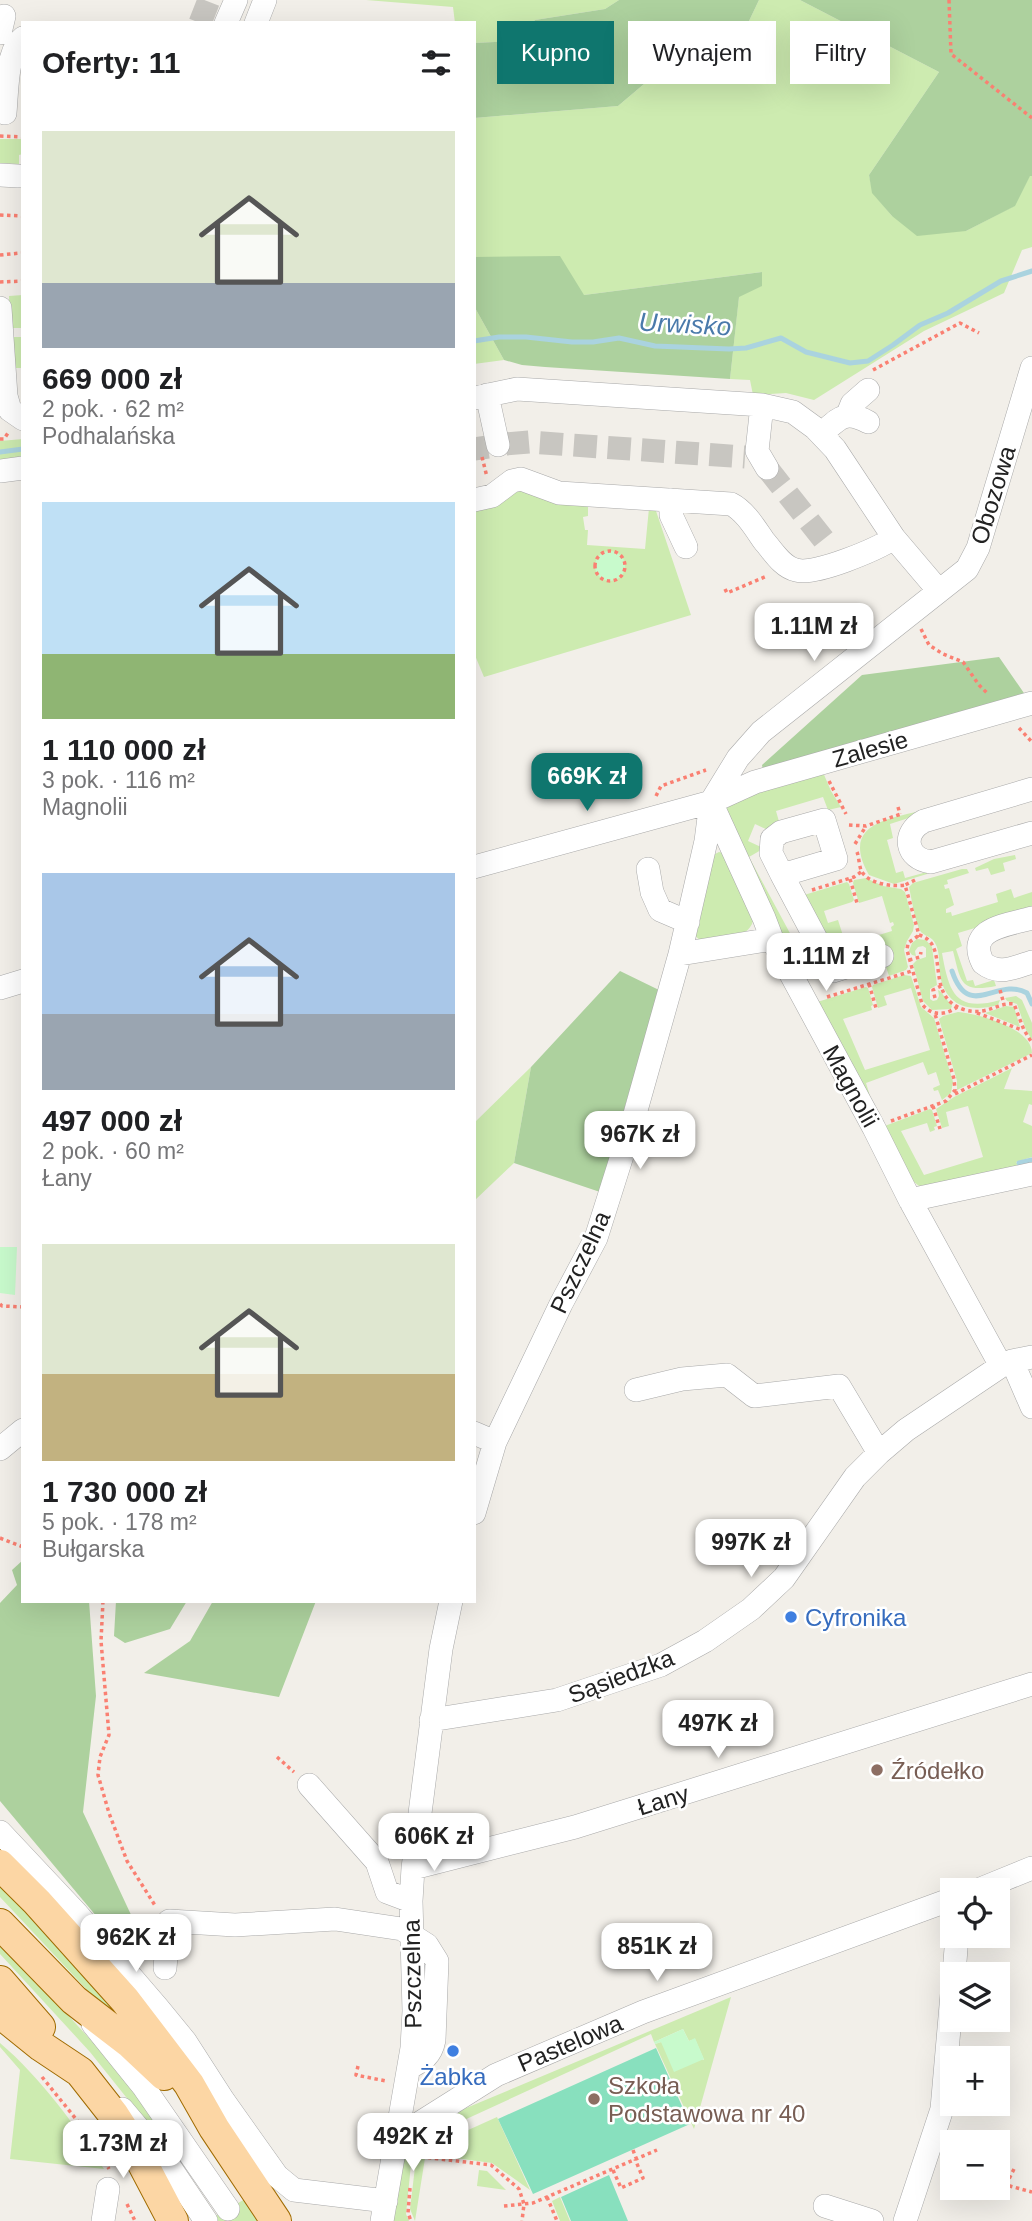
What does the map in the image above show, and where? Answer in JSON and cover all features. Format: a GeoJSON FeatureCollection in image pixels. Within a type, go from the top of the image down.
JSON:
{"type":"FeatureCollection","features":[{"type":"Feature","properties":{"kind":"main road"},"geometry":{"type":"LineString","coordinates":[[0,1865],[125,2000],[189,2084],[214,2128],[276,2221]]}},
{"type":"Feature","properties":{"kind":"main road"},"geometry":{"type":"LineString","coordinates":[[0,1924],[74,2000],[150,2061],[214,2128]]}},
{"type":"Feature","properties":{"kind":"main road"},"geometry":{"type":"LineString","coordinates":[[0,1981],[113,2114],[133,2145],[173,2221]]}},
{"type":"Feature","properties":{"kind":"main road"},"geometry":{"type":"LineString","coordinates":[[0,2012],[41,2046],[80,2072]]}},
{"type":"Feature","properties":{"kind":"street"},"geometry":{"type":"LineString","coordinates":[[227,21],[236,0]]}},
{"type":"Feature","properties":{"kind":"street"},"geometry":{"type":"LineString","coordinates":[[257,21],[265,0]]}},
{"type":"Feature","properties":{"kind":"street"},"geometry":{"type":"LineString","coordinates":[[9,114],[10,62],[21,40]]}},
{"type":"Feature","properties":{"kind":"street"},"geometry":{"type":"LineString","coordinates":[[0,308],[1,354],[10,411]]}},
{"type":"Feature","properties":{"kind":"street","name":"Obozowa"},"geometry":{"type":"LineString","coordinates":[[711,802],[738,758],[761,732],[967,569],[978,548],[1032,368]]}},
{"type":"Feature","properties":{"kind":"street"},"geometry":{"type":"LineString","coordinates":[[821,434],[841,417],[858,418],[852,404],[869,381]]}},
{"type":"Feature","properties":{"kind":"street"},"geometry":{"type":"LineString","coordinates":[[497,445],[480,397],[514,389],[762,405],[793,412],[835,449],[894,538],[939,591]]}},
{"type":"Feature","properties":{"kind":"street"},"geometry":{"type":"LineString","coordinates":[[762,405],[757,451],[767,468]]}},
{"type":"Feature","properties":{"kind":"street"},"geometry":{"type":"LineString","coordinates":[[0,471],[21,468]]}},
{"type":"Feature","properties":{"kind":"street"},"geometry":{"type":"LineString","coordinates":[[476,500],[492,496],[512,481],[521,479],[559,493],[723,503],[737,507],[778,558],[793,570],[806,572],[877,549],[894,538]]}},
{"type":"Feature","properties":{"kind":"street"},"geometry":{"type":"LineString","coordinates":[[671,500],[671,515],[686,547]]}},
{"type":"Feature","properties":{"kind":"street","name":"Zalesie"},"geometry":{"type":"LineString","coordinates":[[476,866],[711,802],[755,782],[1023,711]]}},
{"type":"Feature","properties":{"kind":"street"},"geometry":{"type":"LineString","coordinates":[[1032,789],[924,821],[912,831],[909,841],[914,855],[931,862],[1032,833]]}},
{"type":"Feature","properties":{"kind":"street","name":"Pszczelna"},"geometry":{"type":"LineString","coordinates":[[476,1498],[484,1438],[596,1238],[681,954],[706,841],[711,802]]}},
{"type":"Feature","properties":{"kind":"street","name":"Magnolii"},"geometry":{"type":"LineString","coordinates":[[711,802],[772,939],[910,1200],[1015,1361],[1032,1407]]}},
{"type":"Feature","properties":{"kind":"street"},"geometry":{"type":"LineString","coordinates":[[648,869],[652,892],[660,910],[688,922]]}},
{"type":"Feature","properties":{"kind":"street"},"geometry":{"type":"LineString","coordinates":[[782,875],[833,971]]}},
{"type":"Feature","properties":{"kind":"street"},"geometry":{"type":"LineString","coordinates":[[1032,918],[987,932],[979,948],[983,963],[995,971],[1004,971],[1032,962]]}},
{"type":"Feature","properties":{"kind":"street"},"geometry":{"type":"LineString","coordinates":[[681,954],[772,939]]}},
{"type":"Feature","properties":{"kind":"street"},"geometry":{"type":"LineString","coordinates":[[795,982],[881,956]]}},
{"type":"Feature","properties":{"kind":"street"},"geometry":{"type":"LineString","coordinates":[[0,988],[21,982]]}},
{"type":"Feature","properties":{"kind":"street"},"geometry":{"type":"LineString","coordinates":[[910,1200],[1032,1174]]}},
{"type":"Feature","properties":{"kind":"street","name":"Sąsiedzka"},"geometry":{"type":"LineString","coordinates":[[431,1720],[557,1700],[661,1665],[705,1641],[751,1609],[784,1578],[855,1477],[879,1453],[906,1430],[1015,1361]]}},
{"type":"Feature","properties":{"kind":"street"},"geometry":{"type":"LineString","coordinates":[[636,1391],[682,1379],[727,1375],[754,1396],[839,1386],[879,1453]]}},
{"type":"Feature","properties":{"kind":"street"},"geometry":{"type":"LineString","coordinates":[[0,1449],[21,1432]]}},
{"type":"Feature","properties":{"kind":"street","name":"Pszczelna"},"geometry":{"type":"LineString","coordinates":[[384,2211],[406,2142],[402,2075],[414,2011],[412,1868],[441,1649],[452,1603]]}},
{"type":"Feature","properties":{"kind":"street","name":"Łany"},"geometry":{"type":"LineString","coordinates":[[412,1868],[575,1827],[1032,1684]]}},
{"type":"Feature","properties":{"kind":"street"},"geometry":{"type":"LineString","coordinates":[[309,1785],[377,1862],[387,1892],[411,1901]]}},
{"type":"Feature","properties":{"kind":"street"},"geometry":{"type":"LineString","coordinates":[[0,1832],[122,1965],[172,2024],[278,2176],[295,2190],[384,2211]]}},
{"type":"Feature","properties":{"kind":"street"},"geometry":{"type":"LineString","coordinates":[[1007,1878],[1032,1868]]}},
{"type":"Feature","properties":{"kind":"street","name":"Pastelowa"},"geometry":{"type":"LineString","coordinates":[[406,2142],[496,2075],[643,2012],[940,1903]]}},
{"type":"Feature","properties":{"kind":"street"},"geometry":{"type":"LineString","coordinates":[[165,1968],[169,1921],[234,1925],[335,1919],[402,1929],[412,1935]]}},
{"type":"Feature","properties":{"kind":"street"},"geometry":{"type":"LineString","coordinates":[[74,2000],[143,2086],[229,2209]]}},
{"type":"Feature","properties":{"kind":"street"},"geometry":{"type":"LineString","coordinates":[[905,2221],[942,2109],[949,2032]]}},
{"type":"Feature","properties":{"kind":"street"},"geometry":{"type":"LineString","coordinates":[[80,2072],[128,2115],[165,2160],[206,2221]]}},
{"type":"Feature","properties":{"kind":"street"},"geometry":{"type":"LineString","coordinates":[[103,2221],[115,2188]]}},
{"type":"Feature","properties":{"kind":"street"},"geometry":{"type":"LineString","coordinates":[[825,2206],[873,2221]]}},
{"type":"Feature","properties":{"kind":"path"},"geometry":{"type":"LineString","coordinates":[[949,0],[951,54],[1032,118]]}},
{"type":"Feature","properties":{"kind":"path"},"geometry":{"type":"LineString","coordinates":[[0,136],[21,137]]}},
{"type":"Feature","properties":{"kind":"path"},"geometry":{"type":"LineString","coordinates":[[0,215],[21,216]]}},
{"type":"Feature","properties":{"kind":"path"},"geometry":{"type":"LineString","coordinates":[[16,215],[21,220]]}},
{"type":"Feature","properties":{"kind":"path"},"geometry":{"type":"LineString","coordinates":[[0,255],[21,253]]}},
{"type":"Feature","properties":{"kind":"path"},"geometry":{"type":"LineString","coordinates":[[0,282],[21,281]]}},
{"type":"Feature","properties":{"kind":"path"},"geometry":{"type":"LineString","coordinates":[[869,381],[960,323],[979,333]]}},
{"type":"Feature","properties":{"kind":"path"},"geometry":{"type":"LineString","coordinates":[[607,551],[620,555],[625,563],[622,575],[615,580],[602,579],[595,568],[597,557],[607,551]]}},
{"type":"Feature","properties":{"kind":"path"},"geometry":{"type":"LineString","coordinates":[[725,589],[727,593],[788,566]]}},
{"type":"Feature","properties":{"kind":"path"},"geometry":{"type":"LineString","coordinates":[[915,612],[929,645],[963,662],[979,685],[1023,711]]}},
{"type":"Feature","properties":{"kind":"path"},"geometry":{"type":"LineString","coordinates":[[653,803],[661,786],[738,758]]}},
{"type":"Feature","properties":{"kind":"path"},"geometry":{"type":"LineString","coordinates":[[826,774],[843,806],[849,825],[866,826],[855,844],[862,872],[885,885],[905,885]]}},
{"type":"Feature","properties":{"kind":"path"},"geometry":{"type":"LineString","coordinates":[[898,807],[900,814]]}},
{"type":"Feature","properties":{"kind":"path"},"geometry":{"type":"LineString","coordinates":[[793,896],[850,879],[862,872]]}},
{"type":"Feature","properties":{"kind":"path"},"geometry":{"type":"LineString","coordinates":[[850,879],[857,903]]}},
{"type":"Feature","properties":{"kind":"path"},"geometry":{"type":"LineString","coordinates":[[919,936],[908,943],[907,950],[922,1004],[927,1011],[935,1014],[952,1011],[957,1007]]}},
{"type":"Feature","properties":{"kind":"path"},"geometry":{"type":"LineString","coordinates":[[909,960],[920,957],[921,951]]}},
{"type":"Feature","properties":{"kind":"path"},"geometry":{"type":"LineString","coordinates":[[807,1004],[912,971]]}},
{"type":"Feature","properties":{"kind":"path"},"geometry":{"type":"LineString","coordinates":[[869,984],[876,1009]]}},
{"type":"Feature","properties":{"kind":"path"},"geometry":{"type":"LineString","coordinates":[[935,998],[933,990],[941,986]]}},
{"type":"Feature","properties":{"kind":"path"},"geometry":{"type":"LineString","coordinates":[[975,1012],[1024,1030]]}},
{"type":"Feature","properties":{"kind":"path"},"geometry":{"type":"LineString","coordinates":[[935,1014],[955,1083],[953,1095]]}},
{"type":"Feature","properties":{"kind":"path"},"geometry":{"type":"LineString","coordinates":[[874,1128],[946,1101],[1032,1055]]}},
{"type":"Feature","properties":{"kind":"path"},"geometry":{"type":"LineString","coordinates":[[933,1106],[940,1129]]}},
{"type":"Feature","properties":{"kind":"path"},"geometry":{"type":"LineString","coordinates":[[0,1304],[21,1307]]}},
{"type":"Feature","properties":{"kind":"path"},"geometry":{"type":"LineString","coordinates":[[0,1538],[21,1546]]}},
{"type":"Feature","properties":{"kind":"path"},"geometry":{"type":"LineString","coordinates":[[103,1603],[101,1642],[109,1735],[100,1758],[98,1775],[127,1861],[155,1907],[169,1921]]}},
{"type":"Feature","properties":{"kind":"path"},"geometry":{"type":"LineString","coordinates":[[358,2066],[356,2076],[402,2075]]}},
{"type":"Feature","properties":{"kind":"path"},"geometry":{"type":"LineString","coordinates":[[35,2070],[87,2132],[135,2221]]}},
{"type":"Feature","properties":{"kind":"path"},"geometry":{"type":"LineString","coordinates":[[406,2142],[414,2156],[413,2167]]}},
{"type":"Feature","properties":{"kind":"path"},"geometry":{"type":"LineString","coordinates":[[612,2169],[621,2188],[643,2178],[633,2150]]}},
{"type":"Feature","properties":{"kind":"path"},"geometry":{"type":"LineString","coordinates":[[504,2206],[524,2204],[547,2197],[656,2150]]}},
{"type":"Feature","properties":{"kind":"path"},"geometry":{"type":"LineString","coordinates":[[414,2156],[491,2165],[519,2189],[524,2204],[522,2221]]}},
{"type":"Feature","properties":{"kind":"path"},"geometry":{"type":"LineString","coordinates":[[1014,2169],[1006,2185],[1032,2192]]}},
{"type":"Feature","properties":{"kind":"path"},"geometry":{"type":"LineString","coordinates":[[411,2178],[408,2213],[411,2221]]}},
{"type":"Feature","properties":{"kind":"path"},"geometry":{"type":"LineString","coordinates":[[547,2197],[557,2221]]}},
{"type":"Feature","properties":{"kind":"green space"},"geometry":{"type":"Polygon","coordinates":[[[366,0],[619,0],[605,9],[534,21],[497,21],[497,42],[476,43],[476,21],[455,21],[453,7],[366,0]]]}},
{"type":"Feature","properties":{"kind":"green space"},"geometry":{"type":"Polygon","coordinates":[[[619,0],[759,0],[749,21],[628,21],[628,84],[644,84],[618,106],[476,118],[476,43],[497,42],[497,84],[614,84],[614,21],[535,20],[605,9],[619,0]]]}},
{"type":"Feature","properties":{"kind":"green space"},"geometry":{"type":"Polygon","coordinates":[[[759,0],[800,0],[841,21],[790,21],[790,84],[890,84],[890,47],[939,72],[869,175],[873,193],[892,216],[966,231],[1014,206],[1030,175],[1032,247],[1022,250],[1004,293],[924,331],[814,400],[786,393],[753,395],[750,380],[730,379],[739,296],[761,286],[762,272],[584,295],[476,258],[476,118],[618,106],[644,84],[776,84],[776,21],[749,21],[759,0]]]}},
{"type":"Feature","properties":{"kind":"green space"},"geometry":{"type":"Polygon","coordinates":[[[800,0],[1032,0],[1032,176],[1015,206],[966,231],[917,236],[892,216],[872,193],[869,175],[939,72],[890,47],[890,21],[841,21],[800,0]]]}},
{"type":"Feature","properties":{"kind":"green space"},"geometry":{"type":"Polygon","coordinates":[[[0,139],[21,139],[19,164],[0,163],[0,139]]]}},
{"type":"Feature","properties":{"kind":"green space"},"geometry":{"type":"Polygon","coordinates":[[[560,256],[584,295],[762,272],[762,286],[739,297],[730,379],[522,365],[504,360],[476,310],[476,257],[560,256]]]}},
{"type":"Feature","properties":{"kind":"green space"},"geometry":{"type":"Polygon","coordinates":[[[21,295],[21,328],[10,328],[9,296],[21,295]]]}},
{"type":"Feature","properties":{"kind":"green space"},"geometry":{"type":"Polygon","coordinates":[[[476,310],[504,360],[476,364],[476,310]]]}},
{"type":"Feature","properties":{"kind":"green space"},"geometry":{"type":"Polygon","coordinates":[[[9,337],[21,337],[21,368],[11,368],[9,337]]]}},
{"type":"Feature","properties":{"kind":"green space"},"geometry":{"type":"Polygon","coordinates":[[[21,439],[21,458],[0,460],[0,441],[21,439]]]}},
{"type":"Feature","properties":{"kind":"green space"},"geometry":{"type":"Polygon","coordinates":[[[521,486],[588,505],[588,516],[583,517],[585,530],[588,530],[587,545],[645,549],[649,508],[655,508],[691,615],[484,677],[476,658],[476,506],[521,486]]]}},
{"type":"Feature","properties":{"kind":"green space"},"geometry":{"type":"Polygon","coordinates":[[[610,551],[616,552],[624,560],[624,572],[616,580],[610,581],[604,580],[596,572],[595,566],[596,560],[604,552],[610,551]]]}},
{"type":"Feature","properties":{"kind":"green space"},"geometry":{"type":"Polygon","coordinates":[[[999,657],[1026,696],[763,770],[762,765],[862,675],[999,657]]]}},
{"type":"Feature","properties":{"kind":"green space"},"geometry":{"type":"Polygon","coordinates":[[[822,770],[841,807],[828,810],[823,797],[776,811],[780,825],[768,830],[755,824],[748,841],[761,847],[761,850],[749,857],[806,963],[818,957],[817,966],[802,972],[796,970],[726,810],[730,803],[822,770]]]}},
{"type":"Feature","properties":{"kind":"green space"},"geometry":{"type":"Polygon","coordinates":[[[925,810],[927,812],[890,824],[893,838],[887,840],[896,873],[903,871],[905,878],[927,874],[894,884],[869,875],[860,845],[864,834],[883,821],[925,810]]]}},
{"type":"Feature","properties":{"kind":"green space"},"geometry":{"type":"Polygon","coordinates":[[[724,853],[754,917],[752,925],[742,934],[703,943],[691,932],[713,855],[724,853]]]}},
{"type":"Feature","properties":{"kind":"green space"},"geometry":{"type":"Polygon","coordinates":[[[1015,855],[1016,859],[1003,863],[1005,871],[991,875],[988,868],[976,871],[975,868],[994,859],[1015,855]]]}},
{"type":"Feature","properties":{"kind":"green space"},"geometry":{"type":"Polygon","coordinates":[[[967,869],[969,873],[947,880],[948,884],[944,885],[945,889],[949,888],[954,905],[946,909],[946,913],[951,912],[952,916],[998,902],[996,894],[1011,889],[1014,898],[1032,892],[1032,911],[958,933],[962,946],[956,949],[967,981],[973,980],[975,986],[994,980],[996,986],[975,988],[964,983],[953,951],[942,953],[948,979],[957,996],[973,1004],[1000,1000],[998,1005],[969,1007],[954,1001],[948,995],[940,975],[937,946],[922,933],[916,920],[909,887],[913,883],[967,869]]]}},
{"type":"Feature","properties":{"kind":"green space"},"geometry":{"type":"Polygon","coordinates":[[[866,878],[905,892],[914,925],[904,950],[908,967],[889,976],[880,949],[841,959],[836,956],[804,895],[847,882],[849,884],[854,900],[824,911],[828,923],[838,920],[846,945],[892,931],[891,927],[894,925],[893,922],[890,923],[882,896],[859,903],[853,883],[854,880],[866,878]]]}},
{"type":"Feature","properties":{"kind":"green space"},"geometry":{"type":"Polygon","coordinates":[[[917,939],[926,940],[932,947],[937,985],[930,989],[930,999],[937,1000],[938,990],[952,1006],[951,1009],[932,1010],[923,1001],[913,964],[926,957],[926,948],[918,947],[916,956],[909,951],[917,939]]]}},
{"type":"Feature","properties":{"kind":"green space"},"geometry":{"type":"Polygon","coordinates":[[[620,971],[659,990],[600,1192],[514,1163],[531,1067],[620,971]]]}},
{"type":"Feature","properties":{"kind":"green space"},"geometry":{"type":"Polygon","coordinates":[[[904,975],[911,976],[921,1007],[934,1018],[953,1082],[951,1093],[942,1100],[938,1090],[934,1091],[933,1088],[940,1085],[936,1072],[928,1075],[923,1062],[866,1083],[870,1096],[864,1094],[814,1003],[868,988],[872,1010],[843,1019],[865,1070],[930,1050],[911,988],[884,996],[887,1005],[878,1008],[873,985],[904,975]]]}},
{"type":"Feature","properties":{"kind":"green space"},"geometry":{"type":"Polygon","coordinates":[[[1016,996],[1022,1000],[1032,1023],[1032,1040],[1017,1004],[1005,998],[1016,996]]]}},
{"type":"Feature","properties":{"kind":"green space"},"geometry":{"type":"Polygon","coordinates":[[[1006,1006],[1014,1007],[1020,1027],[985,1013],[1006,1006]]]}},
{"type":"Feature","properties":{"kind":"green space"},"geometry":{"type":"Polygon","coordinates":[[[958,1012],[991,1019],[1014,1030],[1030,1044],[1032,1053],[957,1090],[957,1081],[939,1019],[958,1012]]]}},
{"type":"Feature","properties":{"kind":"green space"},"geometry":{"type":"Polygon","coordinates":[[[531,1067],[514,1163],[476,1199],[476,1121],[531,1067]]]}},
{"type":"Feature","properties":{"kind":"green space"},"geometry":{"type":"Polygon","coordinates":[[[1012,1068],[1004,1089],[1032,1091],[1032,1105],[1029,1104],[1023,1122],[1032,1126],[1032,1157],[1016,1162],[1018,1165],[1032,1162],[1032,1171],[919,1186],[908,1177],[882,1127],[932,1110],[937,1126],[934,1127],[935,1130],[930,1132],[927,1123],[901,1131],[924,1175],[983,1157],[968,1106],[946,1112],[949,1126],[942,1128],[936,1109],[1012,1068]]]}},
{"type":"Feature","properties":{"kind":"green space"},"geometry":{"type":"Polygon","coordinates":[[[0,1247],[17,1247],[15,1295],[0,1293],[0,1247]]]}},
{"type":"Feature","properties":{"kind":"green space"},"geometry":{"type":"Polygon","coordinates":[[[21,1562],[21,1603],[89,1603],[96,1696],[83,1812],[147,1949],[133,1960],[0,1801],[0,1603],[17,1585],[12,1570],[21,1562]]]}},
{"type":"Feature","properties":{"kind":"green space"},"geometry":{"type":"Polygon","coordinates":[[[116,1603],[186,1603],[170,1629],[125,1643],[114,1636],[116,1603]]]}},
{"type":"Feature","properties":{"kind":"green space"},"geometry":{"type":"Polygon","coordinates":[[[212,1603],[315,1603],[279,1697],[144,1673],[190,1641],[212,1603]]]}},
{"type":"Feature","properties":{"kind":"green space"},"geometry":{"type":"Polygon","coordinates":[[[0,1880],[131,2028],[119,2024],[0,1897],[0,1880]]]}},
{"type":"Feature","properties":{"kind":"green space"},"geometry":{"type":"Polygon","coordinates":[[[0,1941],[121,2073],[154,2115],[154,2132],[90,2052],[0,1954],[0,1941]]]}},
{"type":"Feature","properties":{"kind":"green space"},"geometry":{"type":"Polygon","coordinates":[[[731,1997],[694,2129],[655,2044],[661,2042],[704,2060],[695,2039],[689,2041],[683,2029],[654,2042],[651,2034],[462,2121],[466,2131],[497,2117],[530,2190],[492,2163],[417,2153],[418,2138],[459,2111],[731,1997]]]}},
{"type":"Feature","properties":{"kind":"green space"},"geometry":{"type":"Polygon","coordinates":[[[683,2029],[689,2041],[695,2038],[704,2059],[674,2072],[661,2042],[654,2042],[683,2029]]]}},
{"type":"Feature","properties":{"kind":"green space"},"geometry":{"type":"Polygon","coordinates":[[[0,2043],[56,2102],[104,2169],[10,2159],[20,2070],[0,2047],[0,2043]]]}},
{"type":"Feature","properties":{"kind":"green space"},"geometry":{"type":"Polygon","coordinates":[[[656,2048],[690,2124],[533,2194],[498,2119],[656,2048]]]}},
{"type":"Feature","properties":{"kind":"green space"},"geometry":{"type":"Polygon","coordinates":[[[414,2135],[406,2214],[409,2221],[390,2221],[403,2154],[414,2135]]]}},
{"type":"Feature","properties":{"kind":"green space"},"geometry":{"type":"Polygon","coordinates":[[[418,2157],[425,2158],[415,2221],[410,2209],[418,2157]]]}},
{"type":"Feature","properties":{"kind":"green space"},"geometry":{"type":"Polygon","coordinates":[[[479,2170],[487,2171],[506,2190],[477,2186],[479,2170]]]}},
{"type":"Feature","properties":{"kind":"green space"},"geometry":{"type":"Polygon","coordinates":[[[609,2175],[628,2221],[571,2221],[561,2197],[609,2175]]]}},
{"type":"Feature","properties":{"kind":"green space"},"geometry":{"type":"Polygon","coordinates":[[[560,2197],[570,2221],[560,2221],[552,2201],[560,2197]]]}},
{"type":"Feature","properties":{"kind":"green space"},"geometry":{"type":"Polygon","coordinates":[[[245,2199],[259,2221],[207,2221],[245,2199]]]}},
{"type":"Feature","properties":{"kind":"waterway","name":"Urwisko"},"geometry":{"type":"LineString","coordinates":[[476,341],[526,337],[593,342],[619,338],[655,346],[729,349],[746,348],[781,338],[806,352],[850,363],[868,361],[920,325],[948,313],[1001,281],[1032,271]]}},
{"type":"Feature","properties":{"kind":"waterway","name":"Urwisko"},"geometry":{"type":"LineString","coordinates":[[0,452],[21,449]]}},
{"type":"Feature","properties":{"kind":"waterway"},"geometry":{"type":"LineString","coordinates":[[952,971],[959,986],[967,994],[985,995],[1016,989],[1027,993],[1032,1004]]}},
{"type":"Feature","properties":{"kind":"waterway"},"geometry":{"type":"LineString","coordinates":[[1019,1163],[1032,1160]]}},
{"type":"Feature","properties":{"kind":"tunnel"},"geometry":{"type":"LineString","coordinates":[[201,21],[209,0]]}},
{"type":"Feature","properties":{"kind":"tunnel"},"geometry":{"type":"LineString","coordinates":[[506,444],[529,442],[745,457]]}},
{"type":"Feature","properties":{"kind":"tunnel"},"geometry":{"type":"LineString","coordinates":[[476,449],[488,447]]}},
{"type":"Feature","properties":{"kind":"tunnel"},"geometry":{"type":"LineString","coordinates":[[767,468],[828,545]]}},
{"type":"Feature","properties":{"kind":"place","name":"Cyfronika"},"geometry":{"type":"Point","coordinates":[791,1617]}},
{"type":"Feature","properties":{"kind":"place","name":"Źródełko"},"geometry":{"type":"Point","coordinates":[877,1770]}},
{"type":"Feature","properties":{"kind":"place","name":"Żabka"},"geometry":{"type":"Point","coordinates":[453,2051]}},
{"type":"Feature","properties":{"kind":"place","name":"Szkoła Podstawowa nr 40"},"geometry":{"type":"Point","coordinates":[594,2099]}}]}
